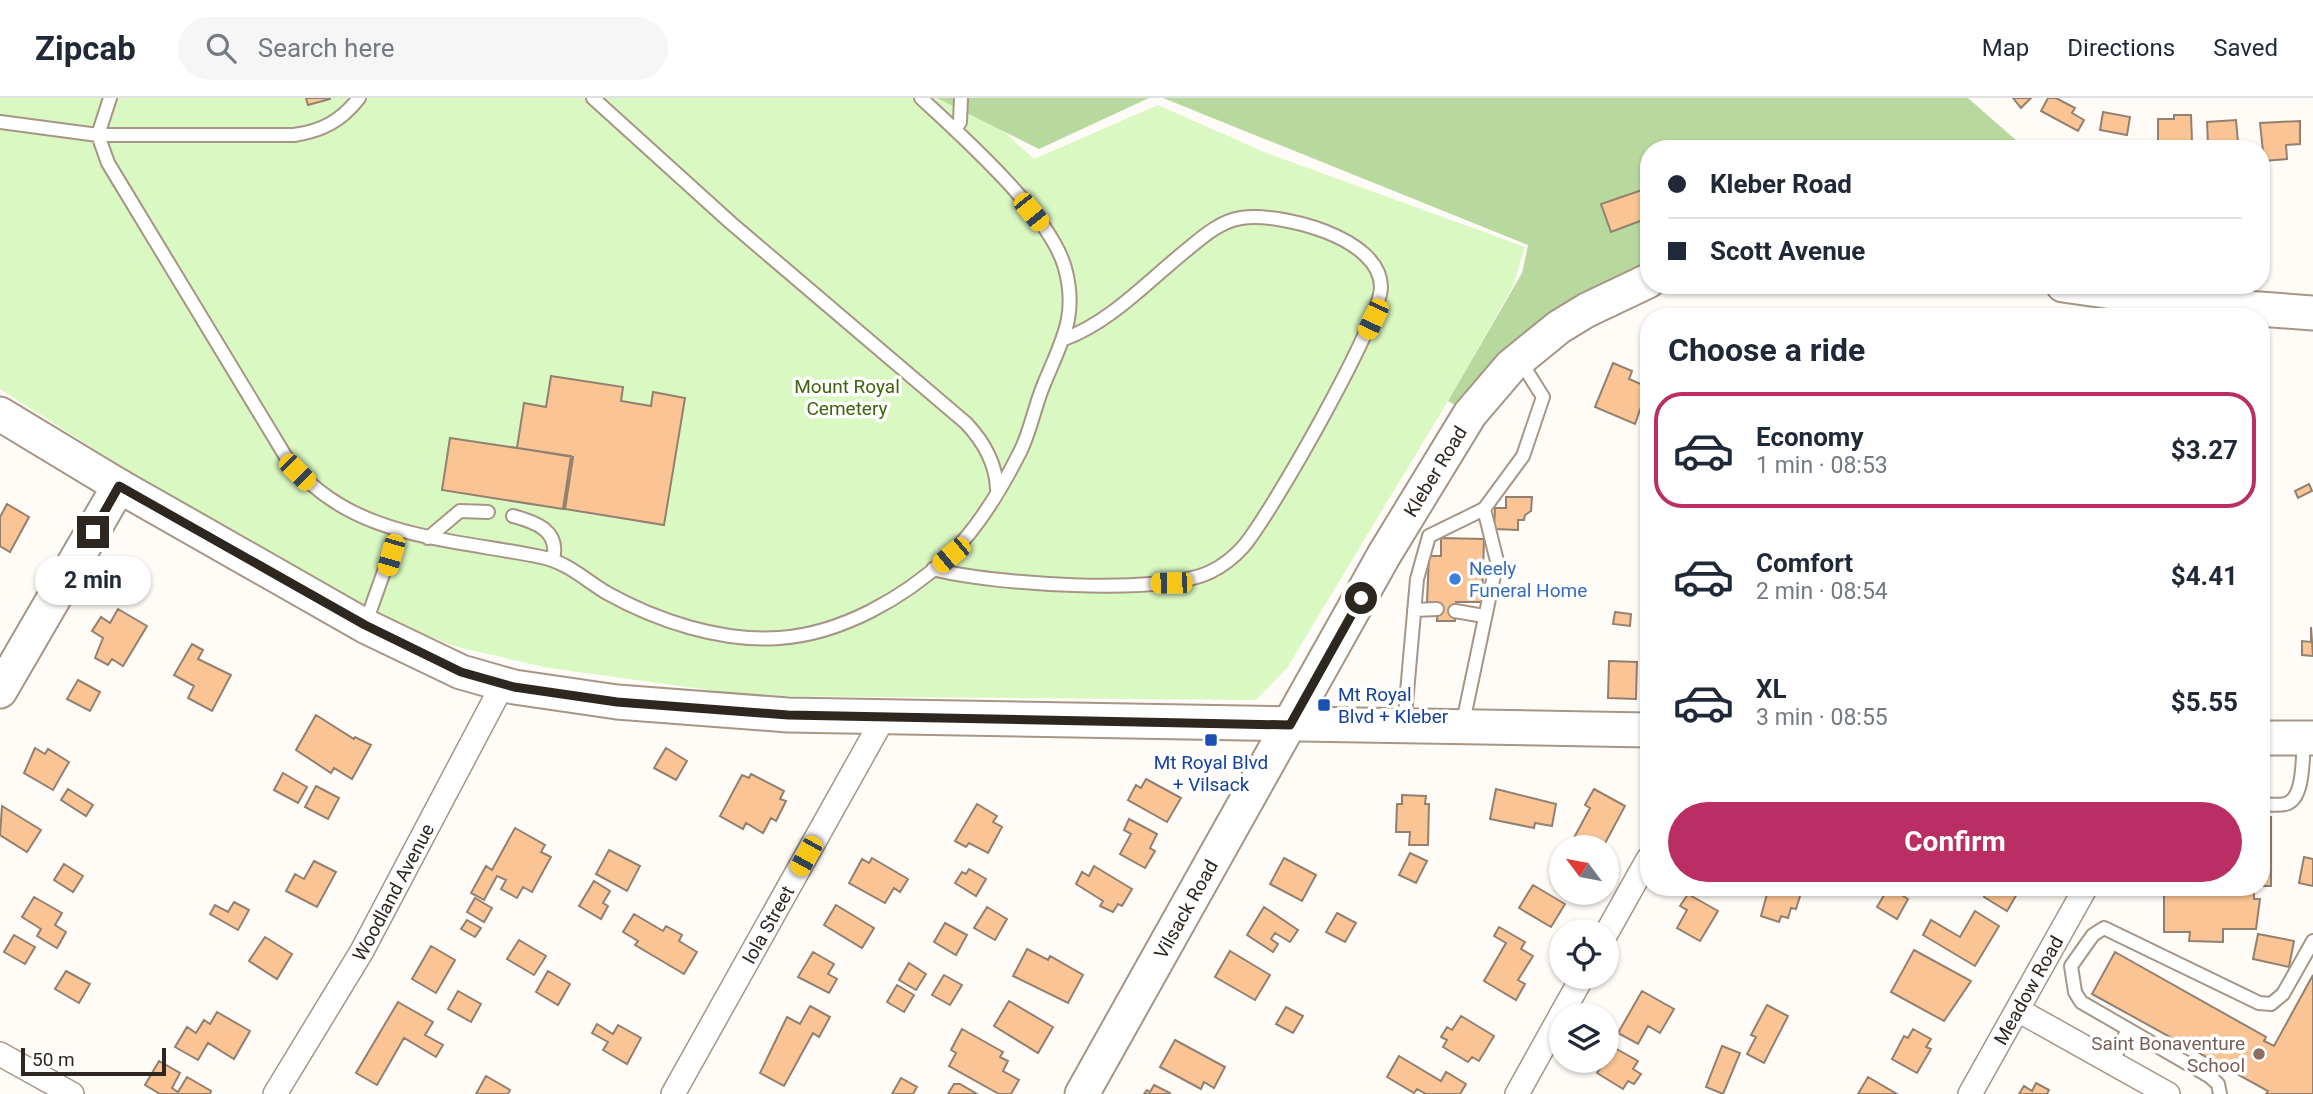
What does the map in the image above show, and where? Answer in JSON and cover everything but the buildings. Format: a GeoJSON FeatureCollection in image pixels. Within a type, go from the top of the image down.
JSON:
{"type":"FeatureCollection","features":[{"type":"Feature","properties":{"kind":"main road","name":"Kleber Road"},"geometry":{"type":"LineString","coordinates":[[1290,725],[1451,442],[1485,394],[1519,359],[1587,310],[1640,285]]}},
{"type":"Feature","properties":{"kind":"main road"},"geometry":{"type":"LineString","coordinates":[[2126,294],[2245,308]]}},
{"type":"Feature","properties":{"kind":"main road"},"geometry":{"type":"LineString","coordinates":[[2270,310],[2313,313]]}},
{"type":"Feature","properties":{"kind":"main road"},"geometry":{"type":"LineString","coordinates":[[0,414],[119,486],[365,625],[461,672],[503,684],[574,696],[715,711],[884,717],[1640,730]]}},
{"type":"Feature","properties":{"kind":"main road"},"geometry":{"type":"LineString","coordinates":[[0,691],[119,486]]}},
{"type":"Feature","properties":{"kind":"main road","name":"Vilsack Road"},"geometry":{"type":"LineString","coordinates":[[1082,1094],[1290,725]]}},
{"type":"Feature","properties":{"kind":"main road"},"geometry":{"type":"LineString","coordinates":[[2270,738],[2309,738]]}},
{"type":"Feature","properties":{"kind":"street","name":"Woodland Avenue"},"geometry":{"type":"LineString","coordinates":[[275,1094],[362,951],[503,684]]}},
{"type":"Feature","properties":{"kind":"street","name":"Iola Street"},"geometry":{"type":"LineString","coordinates":[[673,1094],[884,717]]}},
{"type":"Feature","properties":{"kind":"street"},"geometry":{"type":"LineString","coordinates":[[1614,919],[1640,873]]}},
{"type":"Feature","properties":{"kind":"street","name":"Meadow Road"},"geometry":{"type":"LineString","coordinates":[[1970,1094],[2081,896]]}},
{"type":"Feature","properties":{"kind":"street"},"geometry":{"type":"LineString","coordinates":[[2018,1010],[2168,1094]]}},
{"type":"Feature","properties":{"kind":"street"},"geometry":{"type":"LineString","coordinates":[[1517,1094],[1549,1037]]}},
{"type":"Feature","properties":{"kind":"street"},"geometry":{"type":"LineString","coordinates":[[0,1054],[72,1094]]}},
{"type":"Feature","properties":{"kind":"lane"},"geometry":{"type":"LineString","coordinates":[[110,98],[98,135],[120,184],[297,472],[335,503],[398,532],[553,559],[601,590],[650,615],[713,632],[777,638],[845,624],[933,569],[965,538],[1022,449],[1069,322],[1071,295],[1059,251],[1031,212],[955,130],[921,98]]}},
{"type":"Feature","properties":{"kind":"lane"},"geometry":{"type":"LineString","coordinates":[[0,122],[98,135],[294,135],[322,129],[339,120],[359,98]]}},
{"type":"Feature","properties":{"kind":"lane"},"geometry":{"type":"LineString","coordinates":[[593,98],[731,223],[966,423],[988,454],[996,477],[996,489]]}},
{"type":"Feature","properties":{"kind":"lane"},"geometry":{"type":"LineString","coordinates":[[955,130],[960,122],[961,98]]}},
{"type":"Feature","properties":{"kind":"lane"},"geometry":{"type":"LineString","coordinates":[[933,569],[984,580],[1105,584],[1187,581],[1218,568],[1243,547],[1268,512],[1366,335],[1378,303],[1380,279],[1369,261],[1357,251],[1308,225],[1269,216],[1237,218],[1206,234],[1090,328],[1064,339]]}},
{"type":"Feature","properties":{"kind":"lane"},"geometry":{"type":"LineString","coordinates":[[1404,726],[1416,579],[1429,536],[1484,509],[1523,456],[1543,397],[1519,359]]}},
{"type":"Feature","properties":{"kind":"lane"},"geometry":{"type":"LineString","coordinates":[[1462,727],[1497,561],[1484,509]]}},
{"type":"Feature","properties":{"kind":"lane"},"geometry":{"type":"LineString","coordinates":[[428,538],[460,511],[488,512]]}},
{"type":"Feature","properties":{"kind":"lane"},"geometry":{"type":"LineString","coordinates":[[513,516],[545,529],[554,541],[553,559]]}},
{"type":"Feature","properties":{"kind":"lane"},"geometry":{"type":"LineString","coordinates":[[365,625],[398,532]]}},
{"type":"Feature","properties":{"kind":"lane"},"geometry":{"type":"LineString","coordinates":[[1414,610],[1437,609]]}},
{"type":"Feature","properties":{"kind":"lane"},"geometry":{"type":"LineString","coordinates":[[1455,611],[1484,616]]}},
{"type":"Feature","properties":{"kind":"lane"},"geometry":{"type":"LineString","coordinates":[[2270,804],[2286,804],[2293,799],[2300,784],[2309,738]]}},
{"type":"Feature","properties":{"kind":"lane"},"geometry":{"type":"LineString","coordinates":[[2220,1094],[2218,1084],[2209,1076],[2081,1002],[2074,992],[2071,966],[2093,935],[2104,928],[2259,1003],[2271,1004],[2283,994],[2313,941]]}},
{"type":"Feature","properties":{"kind":"lane"},"geometry":{"type":"LineString","coordinates":[[2049,955],[2071,966]]}},
{"type":"Feature","properties":{"kind":"lane"},"geometry":{"type":"LineString","coordinates":[[2112,1062],[2129,1029]]}},
{"type":"Feature","properties":{"kind":"green space","name":"Mount Royal Cemetery"},"geometry":{"type":"Polygon","coordinates":[[[0,98],[973,98],[974,104],[1034,159],[1158,105],[1264,152],[1525,247],[1513,286],[1448,401],[1287,668],[1256,700],[753,696],[549,668],[457,647],[405,627],[285,562],[127,470],[0,389],[0,98]]]}},
{"type":"Feature","properties":{"kind":"green space"},"geometry":{"type":"Polygon","coordinates":[[[937,98],[1149,98],[1039,149],[937,98]]]}},
{"type":"Feature","properties":{"kind":"green space"},"geometry":{"type":"Polygon","coordinates":[[[1163,98],[1968,98],[2016,140],[1640,140],[1640,284],[1620,293],[1470,414],[1448,401],[1522,273],[1528,245],[1163,98]]]}},
{"type":"Feature","properties":{"kind":"place","name":"Neely Funeral Home"},"geometry":{"type":"Point","coordinates":[1455,579]}},
{"type":"Feature","properties":{"kind":"place","name":"Mt Royal Blvd + Kleber"},"geometry":{"type":"Point","coordinates":[1324,705]}},
{"type":"Feature","properties":{"kind":"place","name":"Mt Royal Blvd + Vilsack"},"geometry":{"type":"Point","coordinates":[1211,740]}},
{"type":"Feature","properties":{"kind":"place","name":"Saint Bonaventure School"},"geometry":{"type":"Point","coordinates":[2259,1054]}},
{"type":"Feature","properties":{"kind":"route"},"geometry":{"type":"LineString","coordinates":[[93,532],[119,486],[365,625],[461,672],[514,687],[617,702],[788,715],[1290,725],[1361,598]]}}]}
